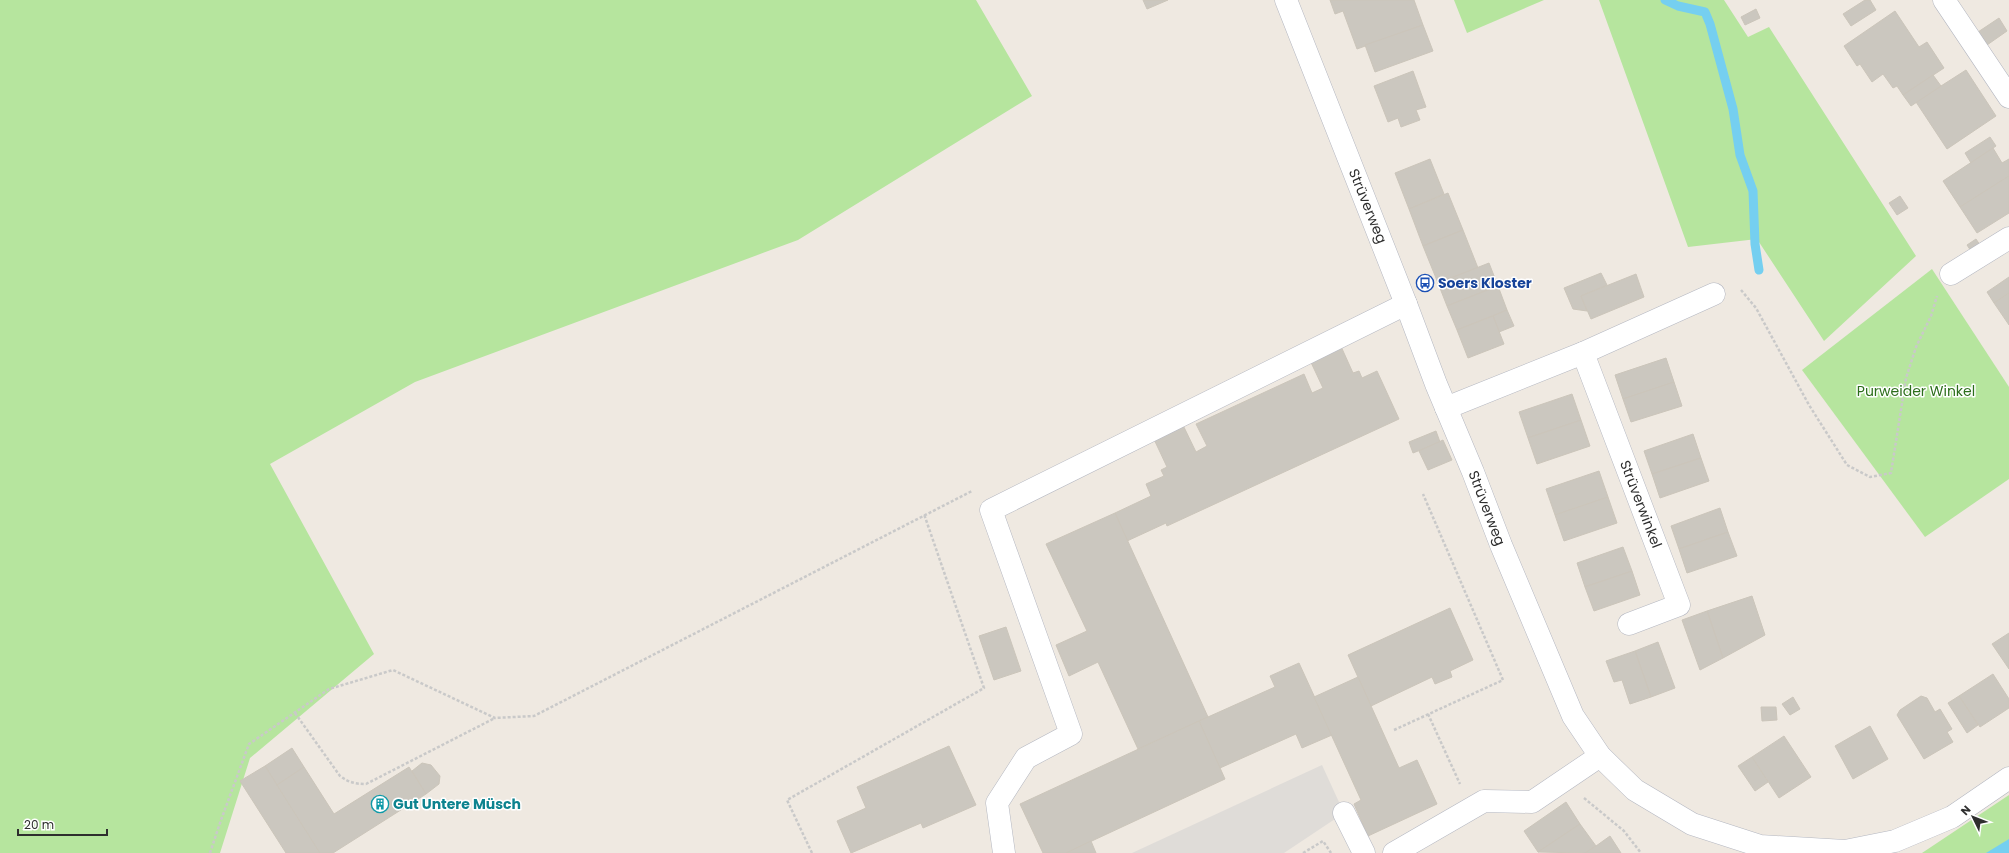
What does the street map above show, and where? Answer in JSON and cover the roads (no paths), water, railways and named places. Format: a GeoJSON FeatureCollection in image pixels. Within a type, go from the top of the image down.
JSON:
{"type":"FeatureCollection","features":[{"type":"Feature","properties":{"kind":"street","name":"Strüverweg"},"geometry":{"type":"LineString","coordinates":[[1286,0],[1446,408],[1573,716],[1600,756],[1635,790],[1692,824],[1760,846],[1845,852],[1895,841],[1952,817],[2009,778]]}},
{"type":"Feature","properties":{"kind":"street"},"geometry":{"type":"LineString","coordinates":[[1944,0],[2009,97]]}},
{"type":"Feature","properties":{"kind":"street"},"geometry":{"type":"LineString","coordinates":[[1951,274],[2009,238]]}},
{"type":"Feature","properties":{"kind":"street"},"geometry":{"type":"LineString","coordinates":[[1446,408],[1583,353],[1714,294]]}},
{"type":"Feature","properties":{"kind":"street"},"geometry":{"type":"LineString","coordinates":[[1004,853],[997,803],[1026,758],[1071,734],[991,510],[1406,304]]}},
{"type":"Feature","properties":{"kind":"street","name":"Strüverwinkel"},"geometry":{"type":"LineString","coordinates":[[1583,353],[1679,605],[1629,624]]}},
{"type":"Feature","properties":{"kind":"street"},"geometry":{"type":"LineString","coordinates":[[1394,853],[1484,801],[1532,802],[1600,756]]}},
{"type":"Feature","properties":{"kind":"street"},"geometry":{"type":"LineString","coordinates":[[1344,813],[1364,853]]}},
{"type":"Feature","properties":{"kind":"water"},"geometry":{"type":"Polygon","coordinates":[[[2009,839],[2009,853],[1986,853],[2009,839]]]}},
{"type":"Feature","properties":{"kind":"waterway"},"geometry":{"type":"LineString","coordinates":[[1665,0],[1678,6],[1705,12],[1710,24],[1733,109],[1740,155],[1753,191],[1755,244],[1759,270]]}},
{"type":"Feature","properties":{"kind":"place","name":"Soers Kloster"},"geometry":{"type":"Point","coordinates":[1425,283]}},
{"type":"Feature","properties":{"kind":"place","name":"Gut Untere Müsch"},"geometry":{"type":"Point","coordinates":[380,804]}},
{"type":"Feature","properties":{"kind":"park label","name":"Purweider Winkel"},"geometry":{"type":"Point","coordinates":[1916,391]}}]}
